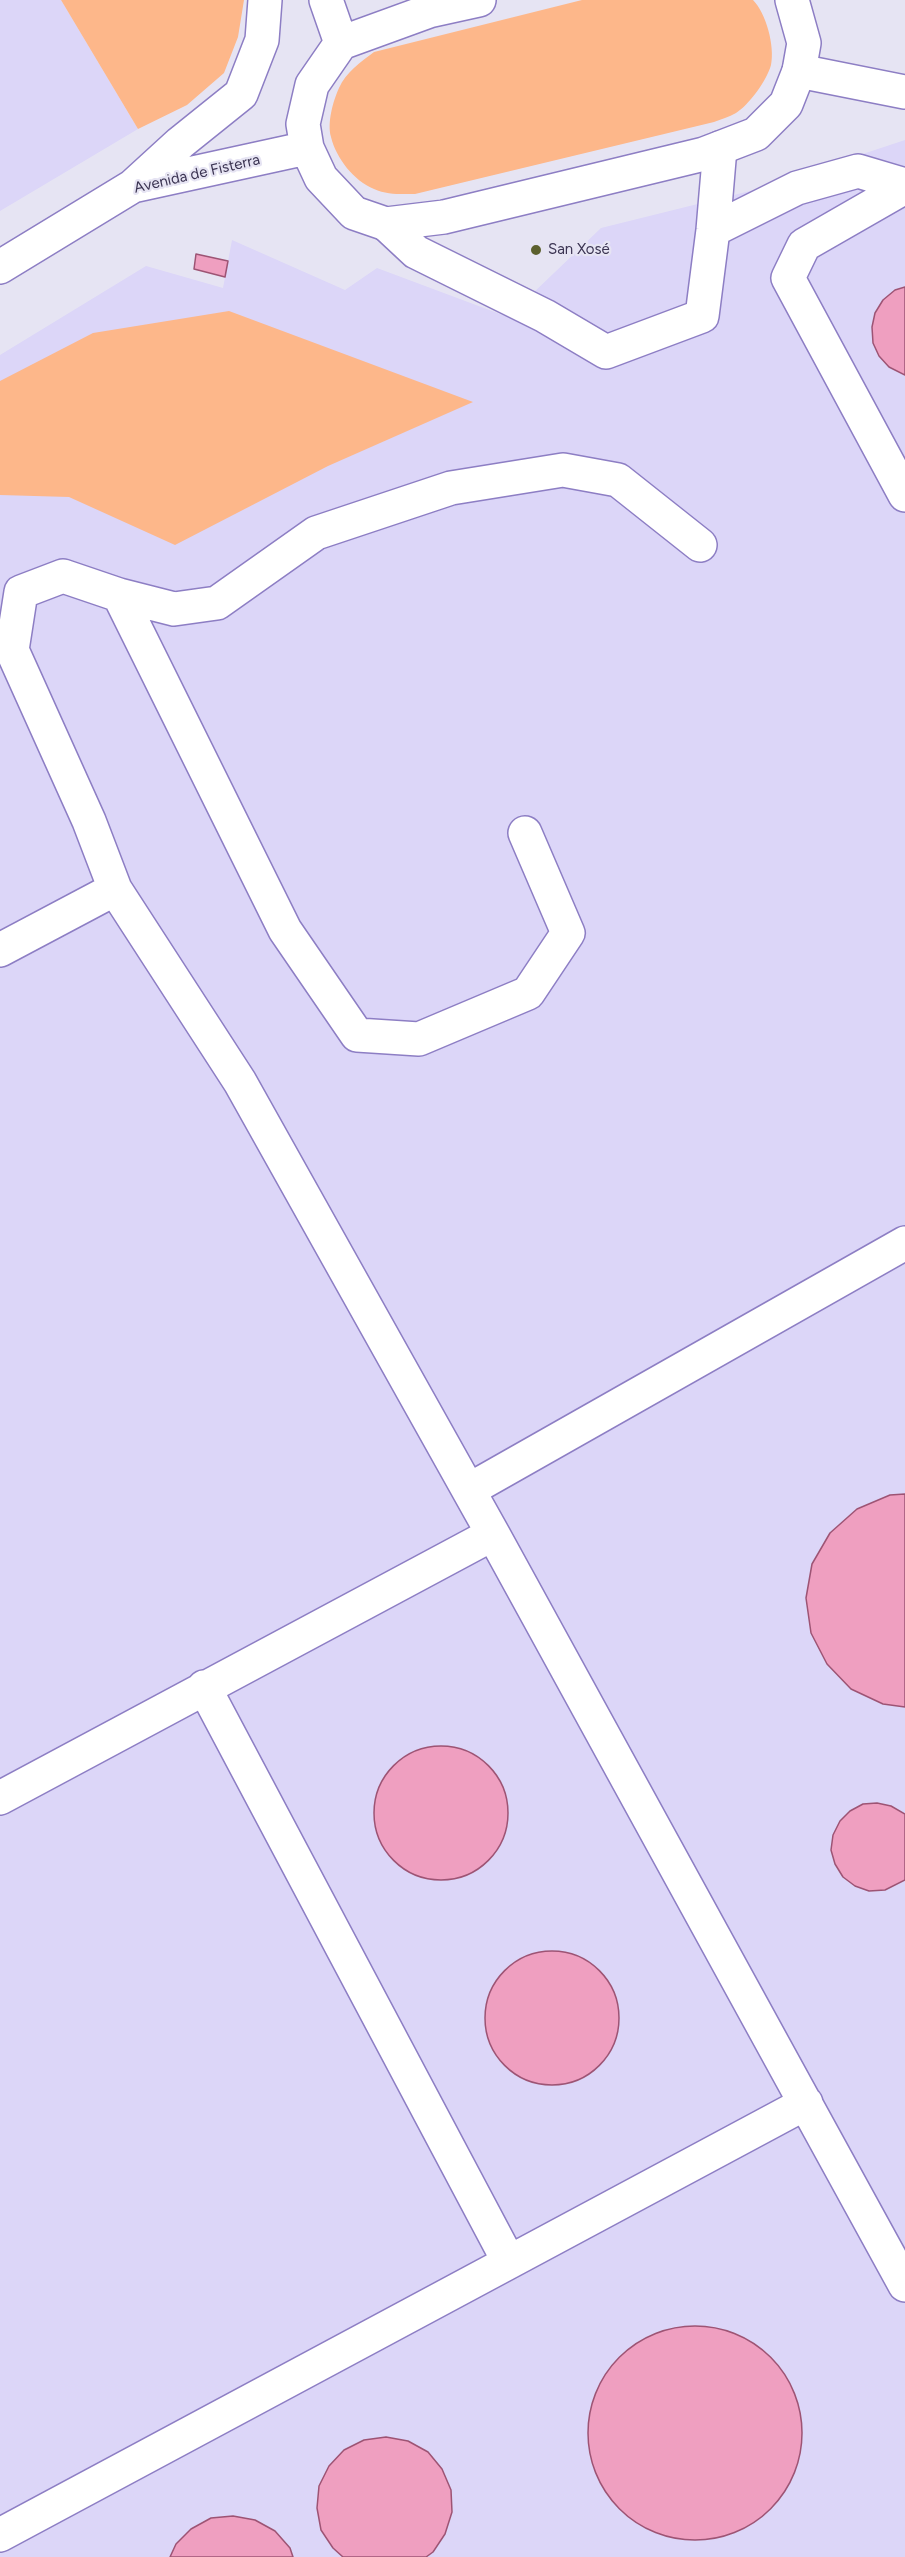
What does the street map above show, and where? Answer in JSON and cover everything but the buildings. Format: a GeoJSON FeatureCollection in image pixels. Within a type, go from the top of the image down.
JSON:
{"type":"FeatureCollection","features":[{"type":"Feature","properties":{"kind":"main road"},"geometry":{"type":"LineString","coordinates":[[133,186],[180,143],[241,94],[262,40],[265,0]]}},
{"type":"Feature","properties":{"kind":"main road"},"geometry":{"type":"LineString","coordinates":[[326,0],[341,43]]}},
{"type":"Feature","properties":{"kind":"main road"},"geometry":{"type":"LineString","coordinates":[[479,0],[420,6],[341,43],[312,85],[303,124],[307,148],[321,178],[354,213],[386,224],[416,252],[545,316],[606,352],[702,316],[720,148]]}},
{"type":"Feature","properties":{"kind":"main road"},"geometry":{"type":"LineString","coordinates":[[386,224],[444,217],[704,154],[756,134],[786,104],[799,70],[804,43],[792,0]]}},
{"type":"Feature","properties":{"kind":"main road"},"geometry":{"type":"LineString","coordinates":[[799,70],[905,92]]}},
{"type":"Feature","properties":{"kind":"main road","name":"Avenida de Fisterra"},"geometry":{"type":"LineString","coordinates":[[0,267],[133,186],[307,148]]}},
{"type":"Feature","properties":{"kind":"main road"},"geometry":{"type":"LineString","coordinates":[[713,230],[797,188],[858,171],[905,186]]}},
{"type":"Feature","properties":{"kind":"main road"},"geometry":{"type":"LineString","coordinates":[[905,186],[804,245],[788,278],[905,495]]}},
{"type":"Feature","properties":{"kind":"main road"},"geometry":{"type":"LineString","coordinates":[[700,545],[618,480],[563,470],[450,488],[316,533],[217,603],[174,609],[119,595],[63,576],[21,592],[12,650],[88,821],[115,889],[240,1082],[469,1490],[905,2285]]}},
{"type":"Feature","properties":{"kind":"main road"},"geometry":{"type":"LineString","coordinates":[[119,595],[285,930],[357,1035],[419,1039],[528,993],[568,933],[525,833]]}},
{"type":"Feature","properties":{"kind":"main road"},"geometry":{"type":"LineString","coordinates":[[0,950],[115,889]]}},
{"type":"Feature","properties":{"kind":"main road"},"geometry":{"type":"LineString","coordinates":[[469,1490],[905,1243]]}},
{"type":"Feature","properties":{"kind":"main road"},"geometry":{"type":"LineString","coordinates":[[0,1798],[493,1534]]}},
{"type":"Feature","properties":{"kind":"main road"},"geometry":{"type":"LineString","coordinates":[[204,1687],[509,2262]]}},
{"type":"Feature","properties":{"kind":"main road"},"geometry":{"type":"LineString","coordinates":[[0,2535],[806,2103]]}},
{"type":"Feature","properties":{"kind":"shaded area"},"geometry":{"type":"Polygon","coordinates":[[[0,0],[61,0],[138,129],[0,211],[0,0]]]}},
{"type":"Feature","properties":{"kind":"shaded area"},"geometry":{"type":"Polygon","coordinates":[[[61,0],[244,0],[238,37],[224,73],[187,105],[138,129],[61,0]]]}},
{"type":"Feature","properties":{"kind":"shaded area"},"geometry":{"type":"Polygon","coordinates":[[[582,0],[753,0],[762,13],[770,40],[772,57],[769,71],[757,92],[741,109],[714,122],[415,194],[389,193],[374,189],[353,175],[342,161],[333,145],[330,131],[330,119],[335,99],[346,77],[374,52],[582,0]]]}},
{"type":"Feature","properties":{"kind":"shaded area"},"geometry":{"type":"Polygon","coordinates":[[[905,140],[905,2557],[0,2557],[0,355],[146,266],[223,288],[232,240],[345,290],[377,268],[508,317],[601,228],[754,190],[905,140]]]}},
{"type":"Feature","properties":{"kind":"shaded area"},"geometry":{"type":"Polygon","coordinates":[[[229,311],[473,402],[328,466],[175,545],[69,497],[0,495],[0,381],[93,333],[229,311]]]}},
{"type":"Feature","properties":{"kind":"place","name":"San Xosé"},"geometry":{"type":"Point","coordinates":[536,250]}}]}
